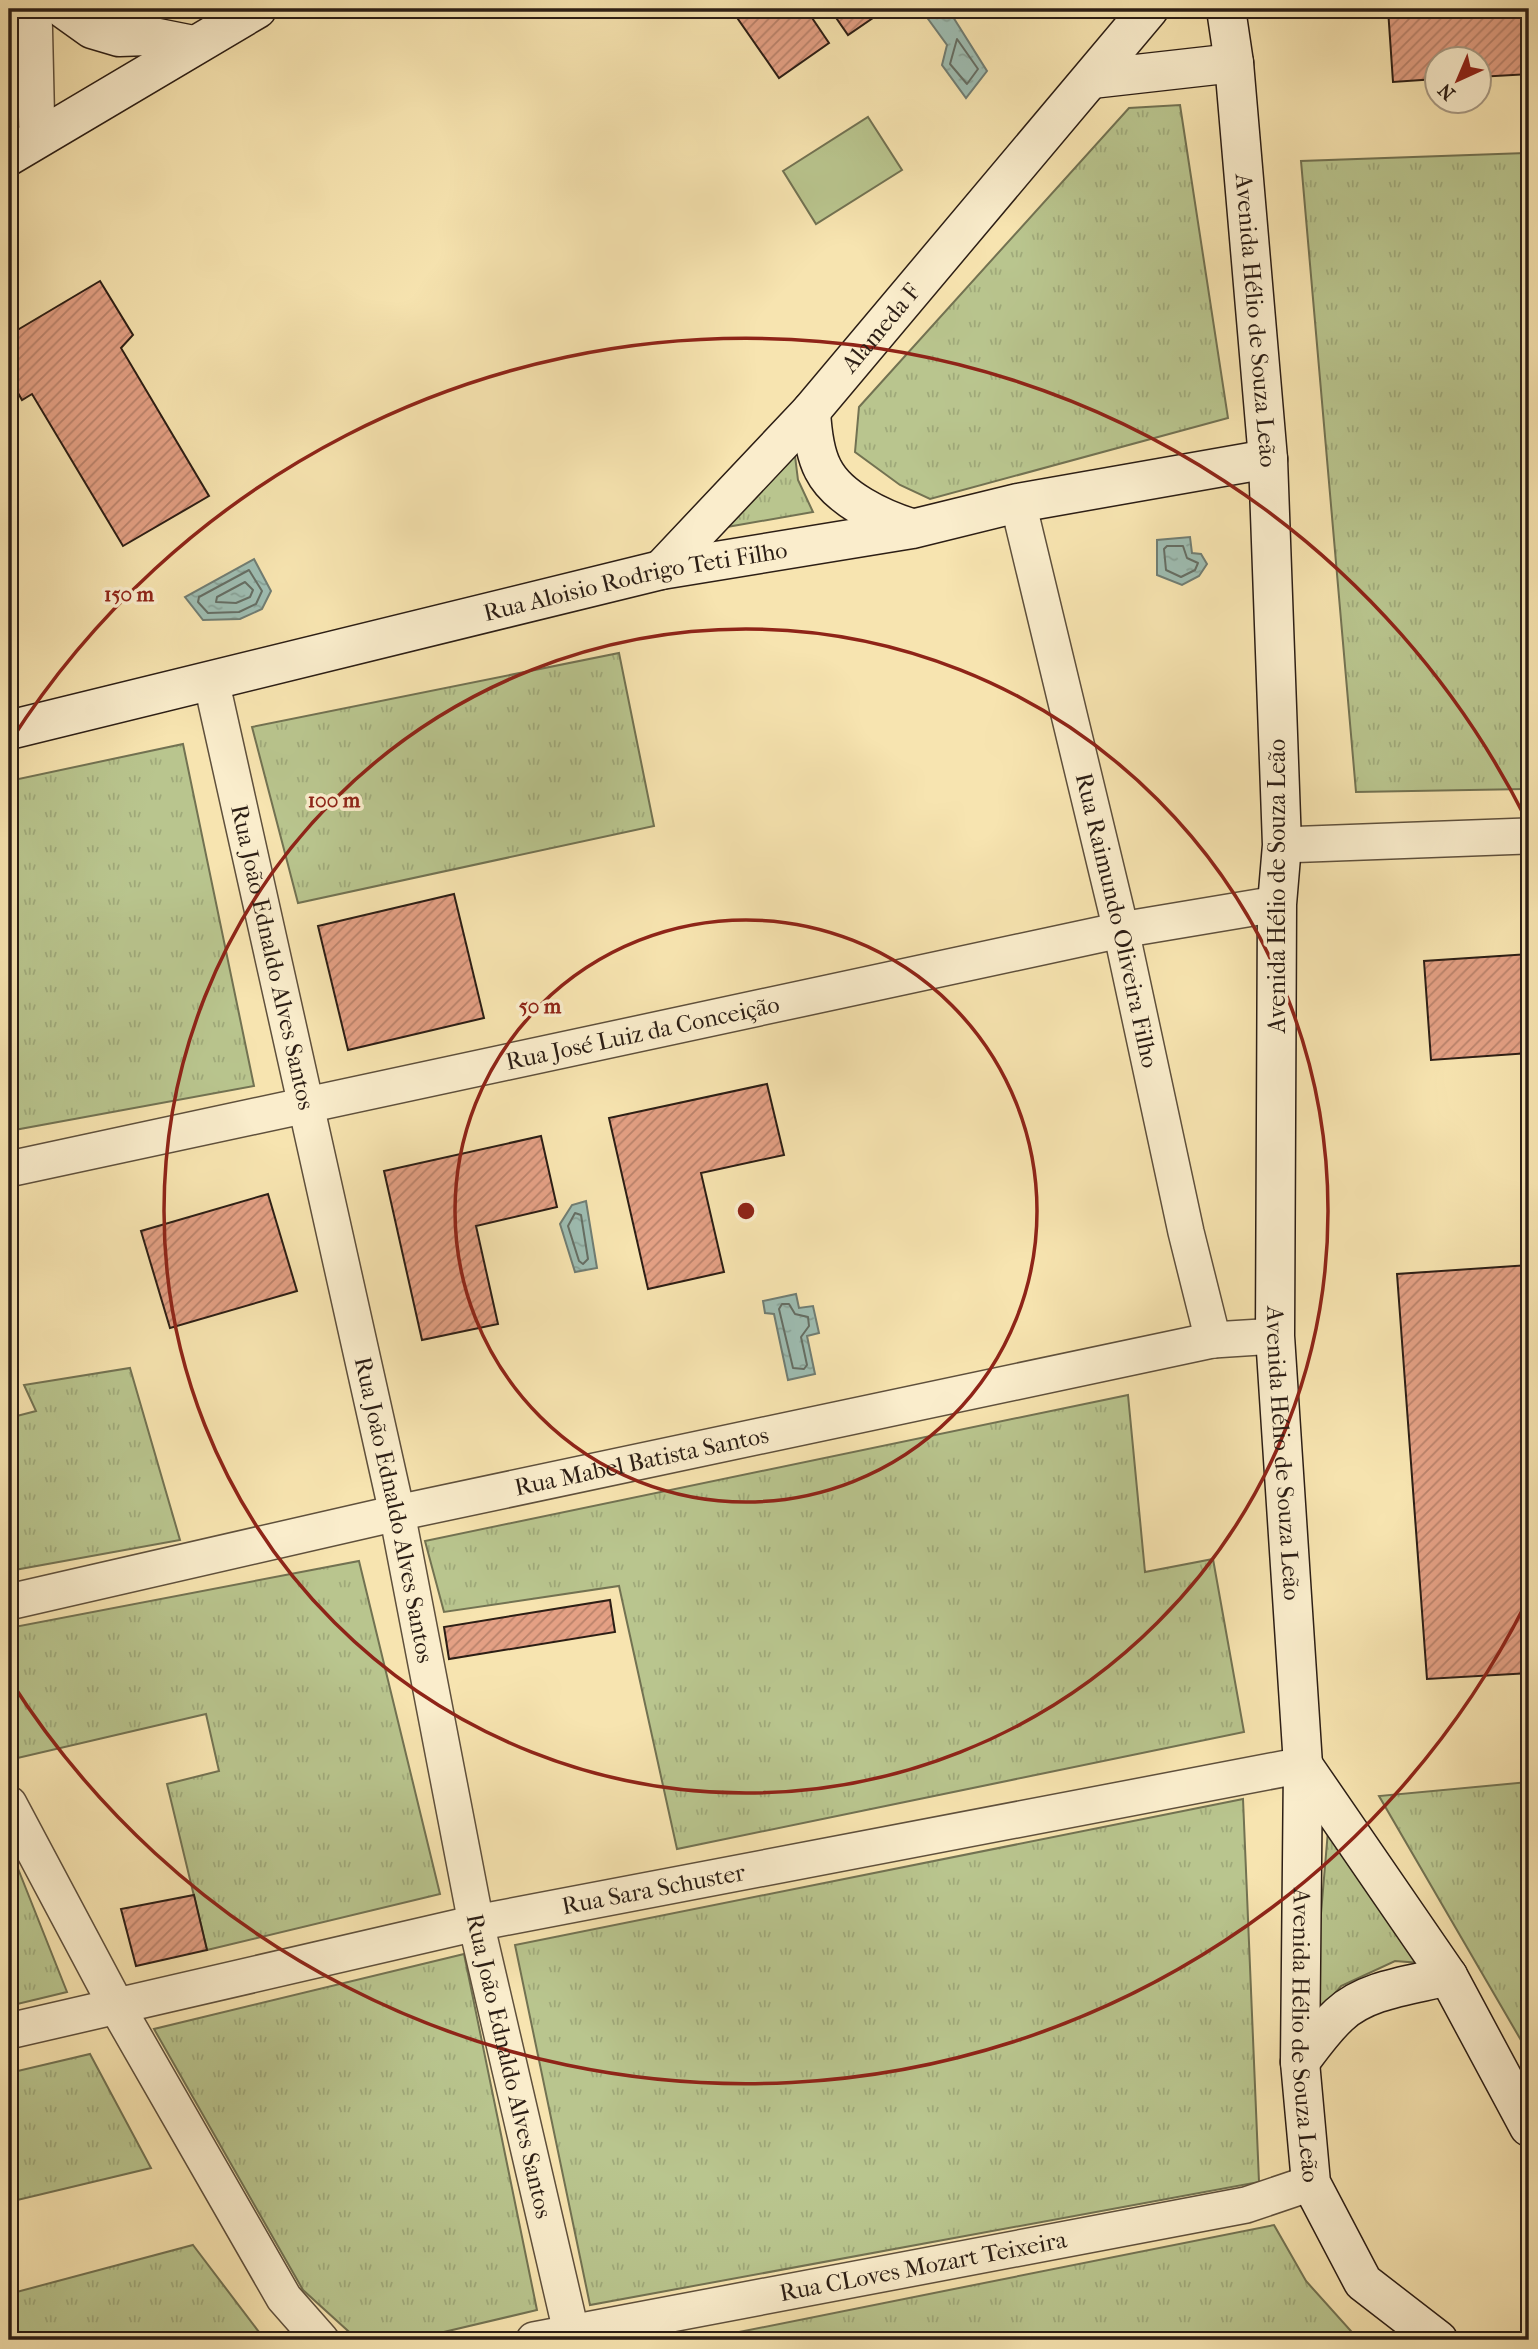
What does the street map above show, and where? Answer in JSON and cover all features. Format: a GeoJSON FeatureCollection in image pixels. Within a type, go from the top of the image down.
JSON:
{"type":"FeatureCollection","features":[{"type":"Feature","properties":{"kind":"street"},"geometry":{"type":"LineString","coordinates":[[23,147],[34,9]]}},
{"type":"Feature","properties":{"kind":"street"},"geometry":{"type":"LineString","coordinates":[[64,9],[92,29],[119,37],[148,36],[194,45]]}},
{"type":"Feature","properties":{"kind":"street"},"geometry":{"type":"LineString","coordinates":[[23,147],[257,9]]}},
{"type":"Feature","properties":{"kind":"street","name":"Alameda F"},"geometry":{"type":"LineString","coordinates":[[661,570],[811,411],[1149,9]]}},
{"type":"Feature","properties":{"kind":"street","name":"Avenida Hélio de Souza Leão"},"geometry":{"type":"LineString","coordinates":[[1226,9],[1234,63],[1268,459],[1282,845],[1278,904],[1275,1336],[1303,1765],[1300,2062],[1311,2183],[1363,2282],[1438,2340]]}},
{"type":"Feature","properties":{"kind":"street"},"geometry":{"type":"LineString","coordinates":[[1092,79],[1234,63]]}},
{"type":"Feature","properties":{"kind":"street"},"geometry":{"type":"LineString","coordinates":[[811,411],[812,432],[823,470],[850,498],[878,517],[912,528]]}},
{"type":"Feature","properties":{"kind":"street","name":"Rua Aloisio Rodrigo Teti Filho"},"geometry":{"type":"LineString","coordinates":[[9,730],[661,570],[912,528],[1018,503],[1268,459]]}},
{"type":"Feature","properties":{"kind":"street","name":"Rua Raimundo Oliveira Filho"},"geometry":{"type":"LineString","coordinates":[[1018,503],[1121,930],[1186,1232],[1213,1340]]}},
{"type":"Feature","properties":{"kind":"street","name":"Rua João Ednaldo Alves Santos"},"geometry":{"type":"LineString","coordinates":[[211,680],[397,1513],[476,1923],[572,2336]]}},
{"type":"Feature","properties":{"kind":"street"},"geometry":{"type":"LineString","coordinates":[[1282,845],[1529,836]]}},
{"type":"Feature","properties":{"kind":"street","name":"Rua José Luiz da Conceição"},"geometry":{"type":"LineString","coordinates":[[9,1169],[1121,930],[1278,904]]}},
{"type":"Feature","properties":{"kind":"street","name":"Rua Mabel Batista Santos"},"geometry":{"type":"LineString","coordinates":[[9,1602],[397,1513],[1213,1340],[1275,1336]]}},
{"type":"Feature","properties":{"kind":"street"},"geometry":{"type":"LineString","coordinates":[[1303,1765],[1448,1976],[1529,2127]]}},
{"type":"Feature","properties":{"kind":"street","name":"Rua Sara Schuster"},"geometry":{"type":"LineString","coordinates":[[9,2031],[476,1923],[1303,1765]]}},
{"type":"Feature","properties":{"kind":"street"},"geometry":{"type":"LineString","coordinates":[[9,1804],[117,2007],[284,2298],[321,2340]]}},
{"type":"Feature","properties":{"kind":"street"},"geometry":{"type":"LineString","coordinates":[[1300,2062],[1341,2013],[1358,2002],[1381,1992],[1448,1976]]}},
{"type":"Feature","properties":{"kind":"street","name":"Rua CLoves Mozart Teixeira"},"geometry":{"type":"LineString","coordinates":[[534,2340],[572,2336],[1246,2204],[1311,2183]]}},
{"type":"Feature","properties":{"kind":"green space"},"geometry":{"type":"Polygon","coordinates":[[[1180,105],[1228,418],[930,499],[900,485],[855,452],[859,407],[1129,108],[1180,105]]]}},
{"type":"Feature","properties":{"kind":"green space"},"geometry":{"type":"Polygon","coordinates":[[[868,117],[902,170],[816,224],[783,171],[868,117]]]}},
{"type":"Feature","properties":{"kind":"green space"},"geometry":{"type":"Polygon","coordinates":[[[1529,153],[1529,789],[1356,792],[1301,161],[1529,153]]]}},
{"type":"Feature","properties":{"kind":"green space"},"geometry":{"type":"Polygon","coordinates":[[[794,448],[798,480],[813,512],[727,527],[794,448]]]}},
{"type":"Feature","properties":{"kind":"green space"},"geometry":{"type":"Polygon","coordinates":[[[619,653],[654,826],[298,903],[252,727],[619,653]]]}},
{"type":"Feature","properties":{"kind":"green space"},"geometry":{"type":"Polygon","coordinates":[[[183,744],[254,1086],[9,1131],[9,781],[183,744]]]}},
{"type":"Feature","properties":{"kind":"green space"},"geometry":{"type":"Polygon","coordinates":[[[130,1368],[180,1540],[9,1571],[9,1418],[36,1411],[24,1385],[130,1368]]]}},
{"type":"Feature","properties":{"kind":"green space"},"geometry":{"type":"Polygon","coordinates":[[[1128,1395],[1145,1572],[1213,1559],[1244,1732],[677,1849],[619,1586],[444,1612],[425,1541],[1128,1395]]]}},
{"type":"Feature","properties":{"kind":"green space"},"geometry":{"type":"Polygon","coordinates":[[[359,1561],[440,1894],[207,1950],[167,1784],[219,1771],[206,1714],[9,1760],[9,1628],[359,1561]]]}},
{"type":"Feature","properties":{"kind":"green space"},"geometry":{"type":"Polygon","coordinates":[[[1529,1782],[1529,2054],[1379,1796],[1529,1782]]]}},
{"type":"Feature","properties":{"kind":"green space"},"geometry":{"type":"Polygon","coordinates":[[[1243,1799],[1259,2182],[590,2305],[515,1945],[1243,1799]]]}},
{"type":"Feature","properties":{"kind":"green space"},"geometry":{"type":"Polygon","coordinates":[[[1330,1807],[1421,1963],[1395,1961],[1341,1986],[1312,2020],[1330,1807]]]}},
{"type":"Feature","properties":{"kind":"green space"},"geometry":{"type":"Polygon","coordinates":[[[9,1846],[67,1992],[9,2006],[9,1846]]]}},
{"type":"Feature","properties":{"kind":"green space"},"geometry":{"type":"Polygon","coordinates":[[[464,1954],[537,2310],[410,2340],[358,2340],[303,2290],[154,2029],[464,1954]]]}},
{"type":"Feature","properties":{"kind":"green space"},"geometry":{"type":"Polygon","coordinates":[[[90,2054],[151,2168],[9,2202],[9,2073],[90,2054]]]}},
{"type":"Feature","properties":{"kind":"green space"},"geometry":{"type":"Polygon","coordinates":[[[1274,2225],[1306,2281],[1359,2340],[699,2340],[1274,2225]]]}},
{"type":"Feature","properties":{"kind":"green space"},"geometry":{"type":"Polygon","coordinates":[[[193,2245],[265,2340],[9,2340],[9,2294],[193,2245]]]}},
{"type":"Feature","properties":{"kind":"water"},"geometry":{"type":"Polygon","coordinates":[[[927,9],[948,9],[987,71],[966,98],[942,65],[947,45],[923,12],[927,9]]]}},
{"type":"Feature","properties":{"kind":"water"},"geometry":{"type":"Polygon","coordinates":[[[1190,537],[1192,553],[1201,554],[1207,564],[1199,576],[1182,585],[1157,575],[1157,540],[1190,537]]]}},
{"type":"Feature","properties":{"kind":"water"},"geometry":{"type":"Polygon","coordinates":[[[254,559],[271,591],[262,609],[240,619],[203,620],[185,597],[254,559]]]}},
{"type":"Feature","properties":{"kind":"water"},"geometry":{"type":"Polygon","coordinates":[[[586,1201],[597,1268],[575,1272],[560,1224],[572,1205],[586,1201]]]}},
{"type":"Feature","properties":{"kind":"water"},"geometry":{"type":"Polygon","coordinates":[[[796,1294],[799,1308],[813,1306],[819,1333],[807,1336],[815,1374],[788,1380],[774,1314],[765,1313],[763,1301],[796,1294]]]}},
{"type":"Feature","properties":{"kind":"building"},"geometry":{"type":"Polygon","coordinates":[[[731,9],[806,9],[829,43],[779,78],[731,9]]]}},
{"type":"Feature","properties":{"kind":"building"},"geometry":{"type":"Polygon","coordinates":[[[830,9],[886,9],[848,35],[830,9]]]}},
{"type":"Feature","properties":{"kind":"building"},"geometry":{"type":"Polygon","coordinates":[[[1388,9],[1529,9],[1529,74],[1492,76],[1492,46],[1422,46],[1422,80],[1393,82],[1388,9]]]}},
{"type":"Feature","properties":{"kind":"building"},"geometry":{"type":"Polygon","coordinates":[[[100,281],[133,335],[121,348],[209,496],[123,546],[32,394],[22,400],[9,377],[9,335],[100,281]]]}},
{"type":"Feature","properties":{"kind":"building"},"geometry":{"type":"Polygon","coordinates":[[[454,894],[484,1018],[348,1050],[318,926],[454,894]]]}},
{"type":"Feature","properties":{"kind":"building"},"geometry":{"type":"Polygon","coordinates":[[[1529,954],[1529,1053],[1431,1060],[1424,961],[1529,954]]]}},
{"type":"Feature","properties":{"kind":"building"},"geometry":{"type":"Polygon","coordinates":[[[767,1084],[784,1155],[701,1173],[724,1272],[648,1289],[609,1118],[767,1084]]]}},
{"type":"Feature","properties":{"kind":"building"},"geometry":{"type":"Polygon","coordinates":[[[541,1136],[557,1207],[476,1226],[498,1324],[422,1340],[384,1171],[541,1136]]]}},
{"type":"Feature","properties":{"kind":"building"},"geometry":{"type":"Polygon","coordinates":[[[268,1194],[297,1291],[170,1328],[141,1231],[268,1194]]]}},
{"type":"Feature","properties":{"kind":"building"},"geometry":{"type":"Polygon","coordinates":[[[1529,1265],[1529,1673],[1427,1679],[1397,1274],[1529,1265]]]}},
{"type":"Feature","properties":{"kind":"building"},"geometry":{"type":"Polygon","coordinates":[[[610,1600],[615,1632],[449,1659],[444,1627],[610,1600]]]}},
{"type":"Feature","properties":{"kind":"building"},"geometry":{"type":"Polygon","coordinates":[[[194,1895],[207,1950],[136,1966],[121,1909],[194,1895]]]}}]}
